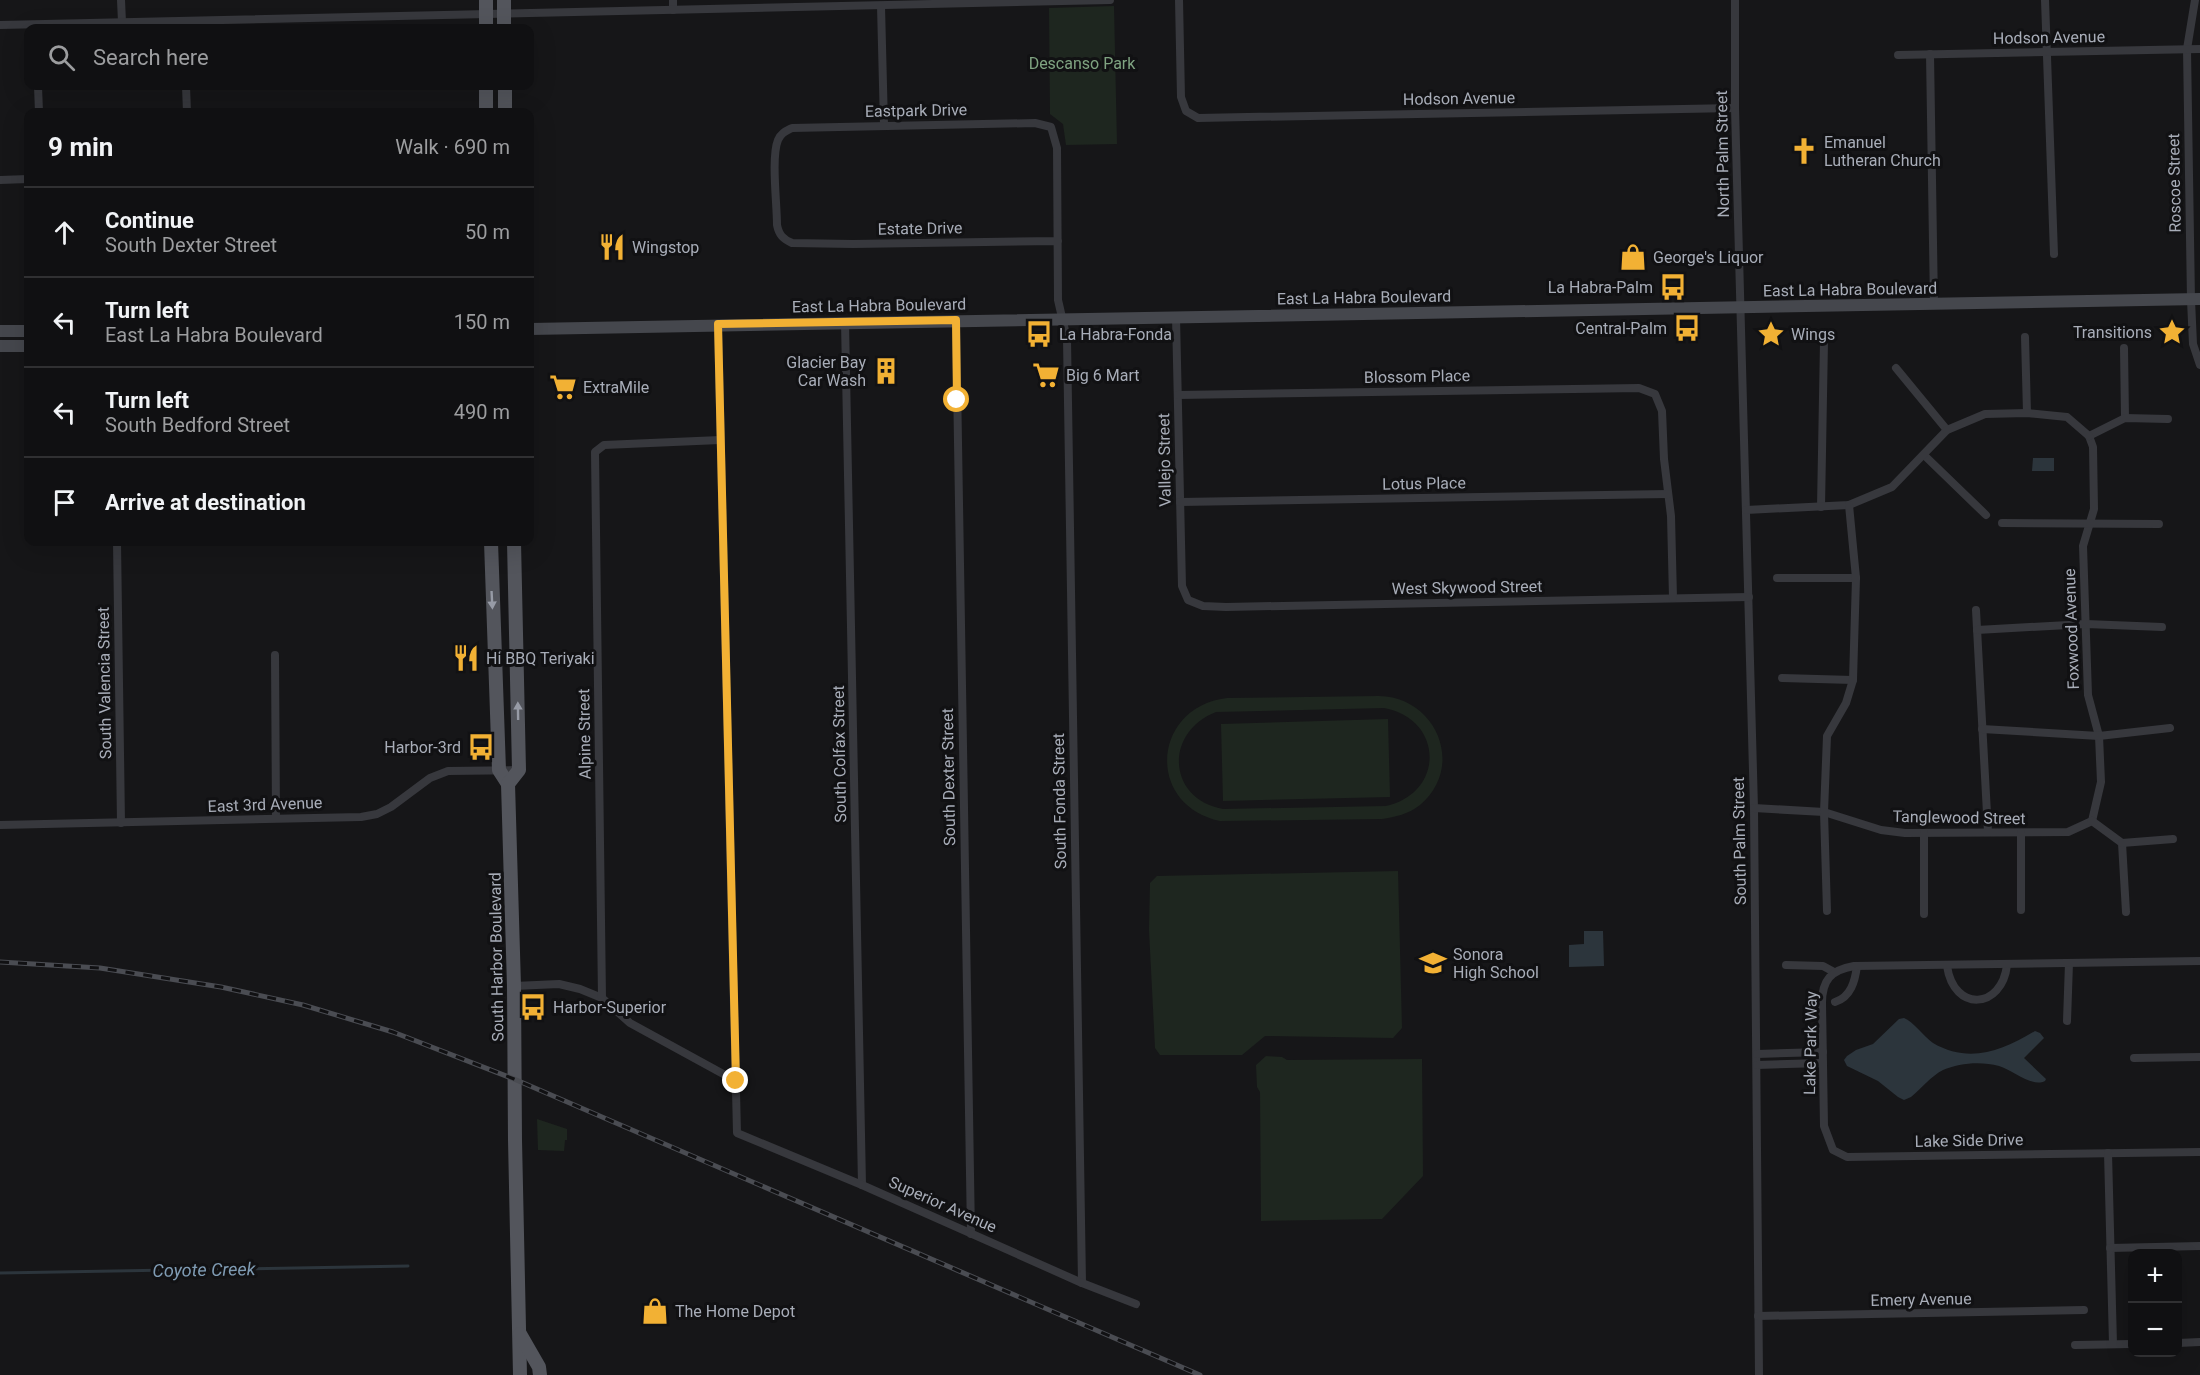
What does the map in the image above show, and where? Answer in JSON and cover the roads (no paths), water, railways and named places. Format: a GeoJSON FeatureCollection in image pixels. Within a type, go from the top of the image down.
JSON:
{"type":"FeatureCollection","features":[{"type":"Feature","properties":{"kind":"main road"},"geometry":{"type":"LineString","coordinates":[[486,0],[486,22]]}},
{"type":"Feature","properties":{"kind":"main road"},"geometry":{"type":"LineString","coordinates":[[504,0],[504,21]]}},
{"type":"Feature","properties":{"kind":"main road"},"geometry":{"type":"LineString","coordinates":[[486,90],[486,108]]}},
{"type":"Feature","properties":{"kind":"main road"},"geometry":{"type":"LineString","coordinates":[[505,90],[505,108]]}},
{"type":"Feature","properties":{"kind":"main road","name":"East La Habra Boulevard"},"geometry":{"type":"LineString","coordinates":[[534,329],[2196,299]]}},
{"type":"Feature","properties":{"kind":"main road"},"geometry":{"type":"LineString","coordinates":[[0,331],[24,331]]}},
{"type":"Feature","properties":{"kind":"main road"},"geometry":{"type":"LineString","coordinates":[[0,346],[24,346]]}},
{"type":"Feature","properties":{"kind":"main road"},"geometry":{"type":"LineString","coordinates":[[491,546],[499,770],[508,784],[519,770],[514,546]]}},
{"type":"Feature","properties":{"kind":"main road","name":"South Harbor Boulevard"},"geometry":{"type":"LineString","coordinates":[[508,784],[514,986],[520,1375]]}},
{"type":"Feature","properties":{"kind":"main road"},"geometry":{"type":"LineString","coordinates":[[519,1331],[539,1367],[540,1375]]}},
{"type":"Feature","properties":{"kind":"street"},"geometry":{"type":"LineString","coordinates":[[122,0],[122,22]]}},
{"type":"Feature","properties":{"kind":"street"},"geometry":{"type":"LineString","coordinates":[[673,0],[673,10]]}},
{"type":"Feature","properties":{"kind":"street"},"geometry":{"type":"LineString","coordinates":[[285,24],[486,22],[799,4],[881,6],[926,2],[1110,0]]}},
{"type":"Feature","properties":{"kind":"street","name":"Hodson Avenue"},"geometry":{"type":"LineString","coordinates":[[1179,0],[1181,97],[1186,111],[1198,118],[1735,108]]}},
{"type":"Feature","properties":{"kind":"street","name":"North Palm Street"},"geometry":{"type":"LineString","coordinates":[[1735,0],[1740,307]]}},
{"type":"Feature","properties":{"kind":"street"},"geometry":{"type":"LineString","coordinates":[[2045,0],[2054,254]]}},
{"type":"Feature","properties":{"kind":"street","name":"Roscoe Street"},"geometry":{"type":"LineString","coordinates":[[2195,0],[2187,50],[2196,299],[2193,344],[2200,365]]}},
{"type":"Feature","properties":{"kind":"street"},"geometry":{"type":"LineString","coordinates":[[881,6],[884,125]]}},
{"type":"Feature","properties":{"kind":"street"},"geometry":{"type":"LineString","coordinates":[[80,24],[122,22],[164,24]]}},
{"type":"Feature","properties":{"kind":"street"},"geometry":{"type":"LineString","coordinates":[[0,25],[24,26]]}},
{"type":"Feature","properties":{"kind":"street","name":"Hodson Avenue"},"geometry":{"type":"LineString","coordinates":[[1898,55],[2200,49]]}},
{"type":"Feature","properties":{"kind":"street"},"geometry":{"type":"LineString","coordinates":[[1930,54],[1934,305]]}},
{"type":"Feature","properties":{"kind":"street"},"geometry":{"type":"LineString","coordinates":[[38,90],[39,108]]}},
{"type":"Feature","properties":{"kind":"street"},"geometry":{"type":"LineString","coordinates":[[186,90],[187,108]]}},
{"type":"Feature","properties":{"kind":"street","name":"Eastpark Drive"},"geometry":{"type":"LineString","coordinates":[[783,239],[778,232],[777,225],[776,153],[782,132],[792,128],[884,125],[1035,123],[1051,126]]}},
{"type":"Feature","properties":{"kind":"street","name":"South Fonda Street"},"geometry":{"type":"LineString","coordinates":[[1051,126],[1057,148],[1058,300],[1067,339],[1082,1283]]}},
{"type":"Feature","properties":{"kind":"street"},"geometry":{"type":"LineString","coordinates":[[0,180],[24,179]]}},
{"type":"Feature","properties":{"kind":"street","name":"Estate Drive"},"geometry":{"type":"LineString","coordinates":[[783,239],[803,244],[1058,241]]}},
{"type":"Feature","properties":{"kind":"street","name":"South Palm Street"},"geometry":{"type":"LineString","coordinates":[[1740,307],[1754,808],[1759,1375]]}},
{"type":"Feature","properties":{"kind":"street","name":"Vallejo Street"},"geometry":{"type":"LineString","coordinates":[[1176,317],[1182,586],[1188,600]]}},
{"type":"Feature","properties":{"kind":"street","name":"South Dexter Street"},"geometry":{"type":"LineString","coordinates":[[956,320],[971,1234]]}},
{"type":"Feature","properties":{"kind":"street","name":"South Colfax Street"},"geometry":{"type":"LineString","coordinates":[[845,322],[862,1185]]}},
{"type":"Feature","properties":{"kind":"street"},"geometry":{"type":"LineString","coordinates":[[718,324],[736,1081]]}},
{"type":"Feature","properties":{"kind":"street"},"geometry":{"type":"LineString","coordinates":[[2025,337],[2027,413]]}},
{"type":"Feature","properties":{"kind":"street"},"geometry":{"type":"LineString","coordinates":[[1821,507],[1824,341]]}},
{"type":"Feature","properties":{"kind":"street"},"geometry":{"type":"LineString","coordinates":[[2124,348],[2125,418]]}},
{"type":"Feature","properties":{"kind":"street"},"geometry":{"type":"LineString","coordinates":[[1896,368],[1947,430]]}},
{"type":"Feature","properties":{"kind":"street","name":"Blossom Place"},"geometry":{"type":"LineString","coordinates":[[1178,395],[1639,387],[1655,394],[1662,411],[1668,494]]}},
{"type":"Feature","properties":{"kind":"street"},"geometry":{"type":"LineString","coordinates":[[1746,510],[1849,505],[1892,487],[1947,430],[1985,414],[2027,413],[2067,417],[2089,436],[2125,418],[2168,419]]}},
{"type":"Feature","properties":{"kind":"street","name":"Foxwood Avenue"},"geometry":{"type":"LineString","coordinates":[[2089,436],[2092,447],[2094,509],[2083,546],[2088,695],[2099,736],[2101,782],[2092,821]]}},
{"type":"Feature","properties":{"kind":"street","name":"Alpine Street"},"geometry":{"type":"LineString","coordinates":[[602,999],[595,452],[604,445],[720,440]]}},
{"type":"Feature","properties":{"kind":"street"},"geometry":{"type":"LineString","coordinates":[[1924,455],[1986,515]]}},
{"type":"Feature","properties":{"kind":"street"},"geometry":{"type":"LineString","coordinates":[[1668,494],[1671,516],[1673,598]]}},
{"type":"Feature","properties":{"kind":"street","name":"Lotus Place"},"geometry":{"type":"LineString","coordinates":[[1180,502],[1668,494]]}},
{"type":"Feature","properties":{"kind":"street"},"geometry":{"type":"LineString","coordinates":[[1827,911],[1824,812],[1827,736],[1846,703],[1853,680],[1856,578],[1849,505]]}},
{"type":"Feature","properties":{"kind":"street"},"geometry":{"type":"LineString","coordinates":[[2002,522],[2159,524]]}},
{"type":"Feature","properties":{"kind":"street","name":"South Valencia Street"},"geometry":{"type":"LineString","coordinates":[[117,546],[121,823]]}},
{"type":"Feature","properties":{"kind":"street"},"geometry":{"type":"LineString","coordinates":[[1777,578],[1856,578]]}},
{"type":"Feature","properties":{"kind":"street","name":"West Skywood Street"},"geometry":{"type":"LineString","coordinates":[[1188,600],[1203,606],[1226,607],[1749,597]]}},
{"type":"Feature","properties":{"kind":"street"},"geometry":{"type":"LineString","coordinates":[[1976,610],[1988,832]]}},
{"type":"Feature","properties":{"kind":"street"},"geometry":{"type":"LineString","coordinates":[[1977,630],[2086,624],[2162,627]]}},
{"type":"Feature","properties":{"kind":"street"},"geometry":{"type":"LineString","coordinates":[[274,655],[276,818]]}},
{"type":"Feature","properties":{"kind":"street"},"geometry":{"type":"LineString","coordinates":[[1782,678],[1853,680]]}},
{"type":"Feature","properties":{"kind":"street"},"geometry":{"type":"LineString","coordinates":[[1982,729],[2099,736],[2170,728]]}},
{"type":"Feature","properties":{"kind":"street","name":"East 3rd Avenue"},"geometry":{"type":"LineString","coordinates":[[0,825],[361,817],[377,814],[405,798],[430,778],[448,771],[519,770]]}},
{"type":"Feature","properties":{"kind":"street","name":"Tanglewood Street"},"geometry":{"type":"LineString","coordinates":[[1754,808],[1824,812],[1881,830],[1905,833],[2068,832],[2092,821]]}},
{"type":"Feature","properties":{"kind":"street"},"geometry":{"type":"LineString","coordinates":[[2092,821],[2122,843],[2173,839]]}},
{"type":"Feature","properties":{"kind":"street"},"geometry":{"type":"LineString","coordinates":[[1924,833],[1924,914]]}},
{"type":"Feature","properties":{"kind":"street"},"geometry":{"type":"LineString","coordinates":[[2021,833],[2021,910]]}},
{"type":"Feature","properties":{"kind":"street"},"geometry":{"type":"LineString","coordinates":[[2122,843],[2126,912]]}},
{"type":"Feature","properties":{"kind":"street","name":"Lake Park Way"},"geometry":{"type":"LineString","coordinates":[[1833,1150],[1824,1126],[1822,990],[1834,972],[1841,968],[2200,961]]}},
{"type":"Feature","properties":{"kind":"street"},"geometry":{"type":"LineString","coordinates":[[2067,1021],[2069,963]]}},
{"type":"Feature","properties":{"kind":"street"},"geometry":{"type":"LineString","coordinates":[[1943,966],[1954,988],[1962,996],[1975,999],[1991,996],[1997,990],[2002,983],[2007,964]]}},
{"type":"Feature","properties":{"kind":"street"},"geometry":{"type":"LineString","coordinates":[[1786,965],[1823,966],[1834,972]]}},
{"type":"Feature","properties":{"kind":"street"},"geometry":{"type":"LineString","coordinates":[[1835,1002],[1847,995],[1853,985],[1857,966]]}},
{"type":"Feature","properties":{"kind":"street"},"geometry":{"type":"LineString","coordinates":[[514,986],[559,984],[580,989],[602,999],[630,1023],[736,1081]]}},
{"type":"Feature","properties":{"kind":"street"},"geometry":{"type":"LineString","coordinates":[[1757,1054],[1823,1052]]}},
{"type":"Feature","properties":{"kind":"street"},"geometry":{"type":"LineString","coordinates":[[2134,1058],[2200,1057]]}},
{"type":"Feature","properties":{"kind":"street"},"geometry":{"type":"LineString","coordinates":[[1757,1065],[1823,1063]]}},
{"type":"Feature","properties":{"kind":"street","name":"Superior Avenue"},"geometry":{"type":"LineString","coordinates":[[736,1081],[737,1133],[862,1185],[1082,1283],[1136,1304]]}},
{"type":"Feature","properties":{"kind":"street","name":"Lake Side Drive"},"geometry":{"type":"LineString","coordinates":[[1833,1150],[1847,1157],[2199,1152]]}},
{"type":"Feature","properties":{"kind":"street"},"geometry":{"type":"LineString","coordinates":[[2108,1153],[2113,1344]]}},
{"type":"Feature","properties":{"kind":"street"},"geometry":{"type":"LineString","coordinates":[[2110,1248],[2200,1246]]}},
{"type":"Feature","properties":{"kind":"street","name":"Emery Avenue"},"geometry":{"type":"LineString","coordinates":[[1758,1316],[2084,1310]]}},
{"type":"Feature","properties":{"kind":"street"},"geometry":{"type":"LineString","coordinates":[[2182,1343],[2200,1342]]}},
{"type":"Feature","properties":{"kind":"street"},"geometry":{"type":"LineString","coordinates":[[2075,1345],[2128,1344]]}},
{"type":"Feature","properties":{"kind":"waterway","name":"Coyote Creek"},"geometry":{"type":"LineString","coordinates":[[0,1273],[408,1266]]}},
{"type":"Feature","properties":{"kind":"railway"},"geometry":{"type":"LineString","coordinates":[[0,962],[100,968],[221,987],[303,1005],[393,1032],[514,1079],[1200,1375]]}},
{"type":"Feature","properties":{"kind":"place","name":"Emanuel Lutheran Church"},"geometry":{"type":"Point","coordinates":[1804,151]}},
{"type":"Feature","properties":{"kind":"place","name":"Wingstop"},"geometry":{"type":"Point","coordinates":[612,247]}},
{"type":"Feature","properties":{"kind":"place","name":"George's Liquor"},"geometry":{"type":"Point","coordinates":[1633,257]}},
{"type":"Feature","properties":{"kind":"place","name":"La Habra-Palm"},"geometry":{"type":"Point","coordinates":[1673,287]}},
{"type":"Feature","properties":{"kind":"place","name":"Central-Palm"},"geometry":{"type":"Point","coordinates":[1687,328]}},
{"type":"Feature","properties":{"kind":"place","name":"Transitions"},"geometry":{"type":"Point","coordinates":[2172,332]}},
{"type":"Feature","properties":{"kind":"place","name":"La Habra-Fonda"},"geometry":{"type":"Point","coordinates":[1039,334]}},
{"type":"Feature","properties":{"kind":"place","name":"Wings"},"geometry":{"type":"Point","coordinates":[1771,334]}},
{"type":"Feature","properties":{"kind":"place","name":"Glacier Bay Car Wash"},"geometry":{"type":"Point","coordinates":[886,371]}},
{"type":"Feature","properties":{"kind":"place","name":"Big 6 Mart"},"geometry":{"type":"Point","coordinates":[1046,375]}},
{"type":"Feature","properties":{"kind":"place","name":"ExtraMile"},"geometry":{"type":"Point","coordinates":[563,387]}},
{"type":"Feature","properties":{"kind":"place","name":"Hi BBQ Teriyaki"},"geometry":{"type":"Point","coordinates":[466,658]}},
{"type":"Feature","properties":{"kind":"place","name":"Harbor-3rd"},"geometry":{"type":"Point","coordinates":[481,747]}},
{"type":"Feature","properties":{"kind":"place","name":"Sonora High School"},"geometry":{"type":"Point","coordinates":[1433,963]}},
{"type":"Feature","properties":{"kind":"place","name":"Harbor-Superior"},"geometry":{"type":"Point","coordinates":[533,1007]}},
{"type":"Feature","properties":{"kind":"place","name":"The Home Depot"},"geometry":{"type":"Point","coordinates":[655,1311]}},
{"type":"Feature","properties":{"kind":"park label","name":"Descanso Park"},"geometry":{"type":"Point","coordinates":[1082,63]}}]}
